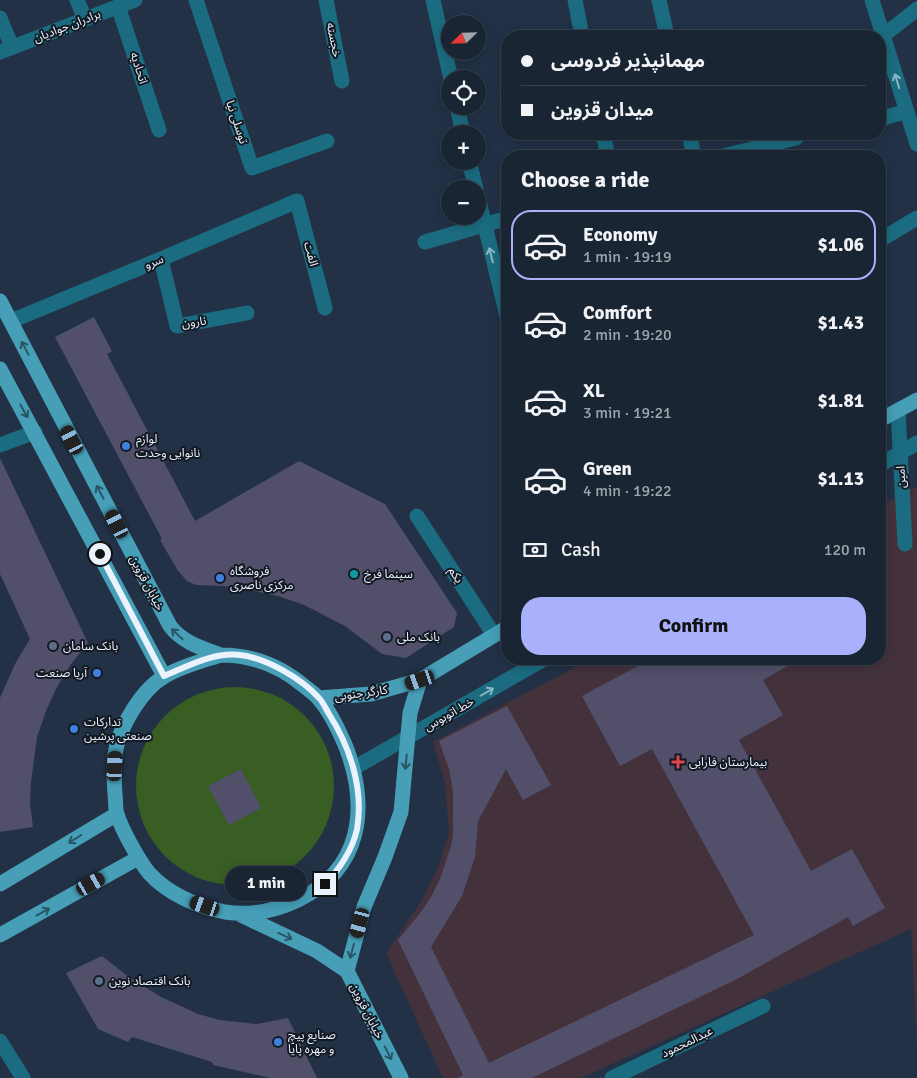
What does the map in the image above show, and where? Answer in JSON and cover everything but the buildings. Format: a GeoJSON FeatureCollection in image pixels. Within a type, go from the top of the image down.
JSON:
{"type":"FeatureCollection","features":[{"type":"Feature","properties":{"kind":"main road","name":"خیابان قزوین"},"geometry":{"type":"LineString","coordinates":[[0,301],[170,626],[184,640],[221,655]]}},
{"type":"Feature","properties":{"kind":"main road"},"geometry":{"type":"LineString","coordinates":[[0,369],[164,676]]}},
{"type":"Feature","properties":{"kind":"main road"},"geometry":{"type":"LineString","coordinates":[[886,417],[917,400]]}},
{"type":"Feature","properties":{"kind":"main road","name":"کارگر جنوبی"},"geometry":{"type":"LineString","coordinates":[[319,698],[372,694],[420,680],[501,631]]}},
{"type":"Feature","properties":{"kind":"main road"},"geometry":{"type":"LineString","coordinates":[[221,655],[241,655],[257,659],[289,673],[319,698],[340,731],[354,768],[358,795],[357,830],[349,849],[333,876],[318,888],[287,905],[265,912],[241,915],[216,910],[167,890],[149,873],[138,858],[117,814],[114,780],[115,752],[124,725],[142,696],[164,676],[221,655]]}},
{"type":"Feature","properties":{"kind":"main road"},"geometry":{"type":"LineString","coordinates":[[347,971],[364,907],[401,812],[410,713],[420,680]]}},
{"type":"Feature","properties":{"kind":"main road"},"geometry":{"type":"LineString","coordinates":[[0,884],[117,814]]}},
{"type":"Feature","properties":{"kind":"main road"},"geometry":{"type":"LineString","coordinates":[[0,935],[138,858]]}},
{"type":"Feature","properties":{"kind":"main road","name":"خیابان قزوین"},"geometry":{"type":"LineString","coordinates":[[241,915],[317,952],[347,971],[401,1078]]}},
{"type":"Feature","properties":{"kind":"street"},"geometry":{"type":"LineString","coordinates":[[77,0],[85,19]]}},
{"type":"Feature","properties":{"kind":"street","name":"برادران جوادیان"},"geometry":{"type":"LineString","coordinates":[[6,49],[135,0]]}},
{"type":"Feature","properties":{"kind":"street","name":"توسلی نیا"},"geometry":{"type":"LineString","coordinates":[[196,0],[252,168],[327,141]]}},
{"type":"Feature","properties":{"kind":"street","name":"خجسته"},"geometry":{"type":"LineString","coordinates":[[326,0],[342,81]]}},
{"type":"Feature","properties":{"kind":"street"},"geometry":{"type":"LineString","coordinates":[[434,0],[449,70]]}},
{"type":"Feature","properties":{"kind":"street"},"geometry":{"type":"LineString","coordinates":[[575,0],[581,30]]}},
{"type":"Feature","properties":{"kind":"street"},"geometry":{"type":"LineString","coordinates":[[659,0],[666,30]]}},
{"type":"Feature","properties":{"kind":"street"},"geometry":{"type":"LineString","coordinates":[[872,0],[881,30]]}},
{"type":"Feature","properties":{"kind":"street","name":"اتحادیه"},"geometry":{"type":"LineString","coordinates":[[118,6],[159,130]]}},
{"type":"Feature","properties":{"kind":"street"},"geometry":{"type":"LineString","coordinates":[[886,34],[917,9]]}},
{"type":"Feature","properties":{"kind":"street"},"geometry":{"type":"LineString","coordinates":[[0,18],[6,49]]}},
{"type":"Feature","properties":{"kind":"street"},"geometry":{"type":"LineString","coordinates":[[886,45],[917,144]]}},
{"type":"Feature","properties":{"kind":"street"},"geometry":{"type":"LineString","coordinates":[[886,117],[907,111]]}},
{"type":"Feature","properties":{"kind":"street"},"geometry":{"type":"LineString","coordinates":[[747,150],[788,140]]}},
{"type":"Feature","properties":{"kind":"street","name":"سرو"},"geometry":{"type":"LineString","coordinates":[[10,321],[297,201]]}},
{"type":"Feature","properties":{"kind":"street","name":"الفت"},"geometry":{"type":"LineString","coordinates":[[297,201],[326,308]]}},
{"type":"Feature","properties":{"kind":"street"},"geometry":{"type":"LineString","coordinates":[[886,236],[917,218]]}},
{"type":"Feature","properties":{"kind":"street"},"geometry":{"type":"LineString","coordinates":[[486,224],[501,220]]}},
{"type":"Feature","properties":{"kind":"street"},"geometry":{"type":"LineString","coordinates":[[424,242],[484,225],[501,292]]}},
{"type":"Feature","properties":{"kind":"street","name":"نارون"},"geometry":{"type":"LineString","coordinates":[[161,259],[177,326],[247,313]]}},
{"type":"Feature","properties":{"kind":"street","name":"امین"},"geometry":{"type":"LineString","coordinates":[[898,410],[905,544]]}},
{"type":"Feature","properties":{"kind":"street"},"geometry":{"type":"LineString","coordinates":[[0,445],[35,432]]}},
{"type":"Feature","properties":{"kind":"street"},"geometry":{"type":"LineString","coordinates":[[886,461],[917,443]]}},
{"type":"Feature","properties":{"kind":"street","name":"یکم"},"geometry":{"type":"LineString","coordinates":[[417,516],[494,635]]}},
{"type":"Feature","properties":{"kind":"street","name":"خط اتوبوس"},"geometry":{"type":"LineString","coordinates":[[354,768],[534,665]]}},
{"type":"Feature","properties":{"kind":"street","name":"عبدالمحمود"},"geometry":{"type":"LineString","coordinates":[[612,1078],[763,1006]]}},
{"type":"Feature","properties":{"kind":"street"},"geometry":{"type":"LineString","coordinates":[[0,1040],[23,1078]]}},
{"type":"Feature","properties":{"kind":"shaded area","name":"بیمارستان فارابی"},"geometry":{"type":"Polygon","coordinates":[[[917,486],[917,1047],[911,929],[581,1078],[443,1078],[386,953],[421,902],[439,865],[449,832],[445,783],[433,742],[580,665],[886,665],[886,502],[917,486]]]}},
{"type":"Feature","properties":{"kind":"green space"},"geometry":{"type":"Polygon","coordinates":[[[235,687],[254,689],[273,695],[290,704],[305,716],[317,731],[326,748],[332,767],[334,786],[332,805],[326,824],[317,841],[305,856],[290,868],[273,877],[254,883],[235,885],[216,883],[197,877],[180,868],[165,856],[153,841],[144,824],[138,805],[136,786],[138,767],[144,748],[153,731],[165,716],[180,704],[197,695],[216,689],[235,687]]]}},
{"type":"Feature","properties":{"kind":"place","name":"لوازم نانوایی وحدت"},"geometry":{"type":"Point","coordinates":[126,446]}},
{"type":"Feature","properties":{"kind":"place","name":"سینما فرخ"},"geometry":{"type":"Point","coordinates":[354,574]}},
{"type":"Feature","properties":{"kind":"place","name":"فروشگاه مرکزی ناصری"},"geometry":{"type":"Point","coordinates":[220,578]}},
{"type":"Feature","properties":{"kind":"place","name":"بانک ملی"},"geometry":{"type":"Point","coordinates":[387,637]}},
{"type":"Feature","properties":{"kind":"place","name":"بانک سامان"},"geometry":{"type":"Point","coordinates":[53,646]}},
{"type":"Feature","properties":{"kind":"place","name":"آریا صنعت"},"geometry":{"type":"Point","coordinates":[97,673]}},
{"type":"Feature","properties":{"kind":"place","name":"تدارکات صنعتی پرشین"},"geometry":{"type":"Point","coordinates":[74,729]}},
{"type":"Feature","properties":{"kind":"place","name":"بیمارستان فارابی"},"geometry":{"type":"Point","coordinates":[678,762]}},
{"type":"Feature","properties":{"kind":"place","name":"بانک اقتصاد نوین"},"geometry":{"type":"Point","coordinates":[99,981]}},
{"type":"Feature","properties":{"kind":"place","name":"صنایع پیچ و مهره پایا"},"geometry":{"type":"Point","coordinates":[278,1042]}},
{"type":"Feature","properties":{"kind":"route"},"geometry":{"type":"LineString","coordinates":[[100,554],[164,676],[221,655],[241,655],[257,659],[289,673],[319,698],[340,731],[354,768],[358,795],[357,830],[341,865],[325,884]]}}]}
